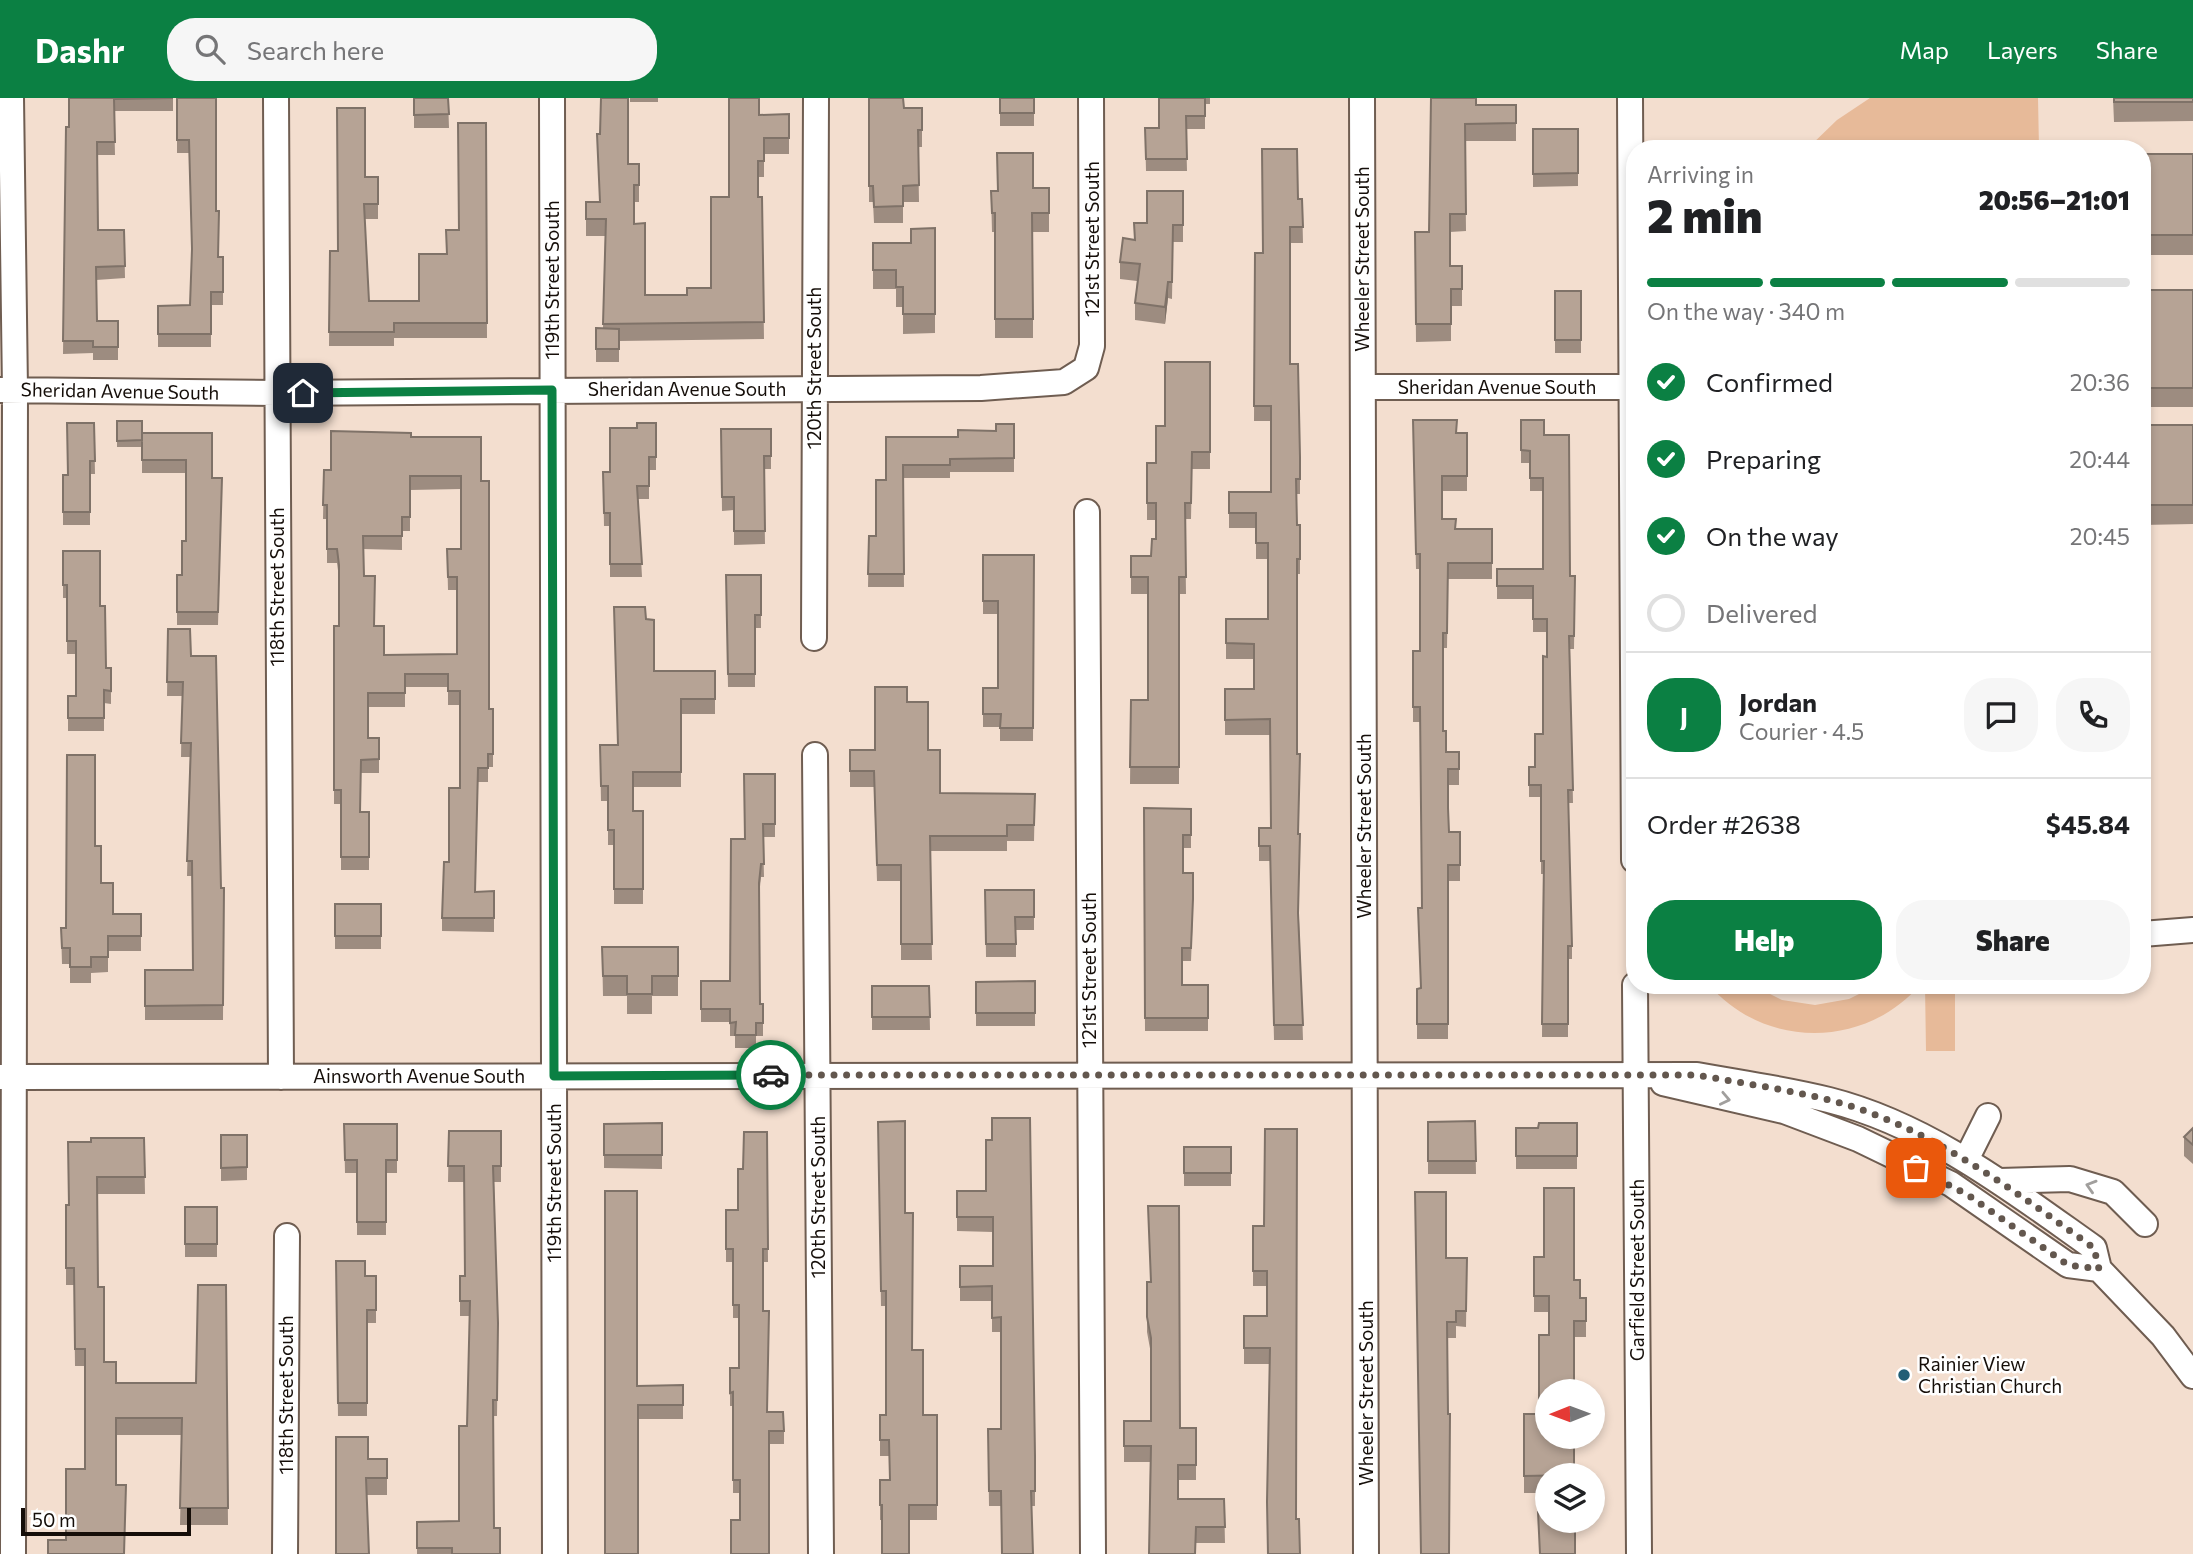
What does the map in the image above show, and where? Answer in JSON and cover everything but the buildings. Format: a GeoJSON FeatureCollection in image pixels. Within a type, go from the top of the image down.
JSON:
{"type":"FeatureCollection","features":[{"type":"Feature","properties":{"kind":"street"},"geometry":{"type":"LineString","coordinates":[[11,98],[7,390],[7,1077],[13,1554]]}},
{"type":"Feature","properties":{"kind":"street","name":"118th Street South"},"geometry":{"type":"LineString","coordinates":[[275,98],[281,1077]]}},
{"type":"Feature","properties":{"kind":"street","name":"119th Street South"},"geometry":{"type":"LineString","coordinates":[[552,98],[555,1554]]}},
{"type":"Feature","properties":{"kind":"street","name":"120th Street South"},"geometry":{"type":"LineString","coordinates":[[814,638],[816,98]]}},
{"type":"Feature","properties":{"kind":"street","name":"121st Street South"},"geometry":{"type":"LineString","coordinates":[[1079,375],[1086,368],[1092,346],[1091,98]]}},
{"type":"Feature","properties":{"kind":"street","name":"Wheeler Street South"},"geometry":{"type":"LineString","coordinates":[[1362,98],[1366,1554]]}},
{"type":"Feature","properties":{"kind":"street"},"geometry":{"type":"LineString","coordinates":[[1630,98],[1630,140]]}},
{"type":"Feature","properties":{"kind":"street","name":"Sheridan Avenue South"},"geometry":{"type":"LineString","coordinates":[[7,390],[275,393],[1028,386],[1064,383],[1079,375]]}},
{"type":"Feature","properties":{"kind":"street","name":"Sheridan Avenue South"},"geometry":{"type":"LineString","coordinates":[[1363,387],[1626,387]]}},
{"type":"Feature","properties":{"kind":"street","name":"121st Street South"},"geometry":{"type":"LineString","coordinates":[[1087,512],[1093,1554]]}},
{"type":"Feature","properties":{"kind":"street","name":"120th Street South"},"geometry":{"type":"LineString","coordinates":[[815,755],[821,1554]]}},
{"type":"Feature","properties":{"kind":"street"},"geometry":{"type":"LineString","coordinates":[[2151,933],[2193,930]]}},
{"type":"Feature","properties":{"kind":"street","name":"Garfield Street South"},"geometry":{"type":"LineString","coordinates":[[1635,994],[1639,1554]]}},
{"type":"Feature","properties":{"kind":"street","name":"Ainsworth Avenue South"},"geometry":{"type":"LineString","coordinates":[[1636,1073],[1682,1090],[1784,1111],[1858,1139],[1951,1184],[2068,1265],[2099,1269]]}},
{"type":"Feature","properties":{"kind":"street","name":"Ainsworth Avenue South"},"geometry":{"type":"LineString","coordinates":[[7,1077],[1697,1075],[1831,1100],[1898,1126],[1966,1160],[2094,1248],[2099,1269],[2163,1336],[2193,1376]]}},
{"type":"Feature","properties":{"kind":"street"},"geometry":{"type":"LineString","coordinates":[[1966,1160],[1988,1116]]}},
{"type":"Feature","properties":{"kind":"street"},"geometry":{"type":"LineString","coordinates":[[2000,1181],[2070,1179],[2113,1192],[2146,1224]]}},
{"type":"Feature","properties":{"kind":"street","name":"118th Street South"},"geometry":{"type":"LineString","coordinates":[[285,1554],[287,1236]]}},
{"type":"Feature","properties":{"kind":"shaded area"},"geometry":{"type":"Polygon","coordinates":[[[1870,98],[2038,98],[2039,140],[1816,140],[1837,120],[1870,98]]]}},
{"type":"Feature","properties":{"kind":"shaded area"},"geometry":{"type":"Polygon","coordinates":[[[1719,994],[1770,994],[1782,1000],[1815,1005],[1849,999],[1859,994],[1910,994],[1897,1006],[1871,1021],[1843,1030],[1814,1033],[1786,1030],[1758,1021],[1732,1006],[1719,994]]]}},
{"type":"Feature","properties":{"kind":"shaded area"},"geometry":{"type":"Polygon","coordinates":[[[1925,994],[1955,994],[1955,1051],[1926,1051],[1925,994]]]}},
{"type":"Feature","properties":{"kind":"way so far"},"geometry":{"type":"LineString","coordinates":[[771,1075],[1697,1075],[1831,1100],[1898,1126],[1983,1168],[2094,1248],[2099,1269],[2068,1265],[1951,1184],[1916,1168]]}},
{"type":"Feature","properties":{"kind":"place","name":"Rainier View Christian Church"},"geometry":{"type":"Point","coordinates":[1904,1375]}},
{"type":"Feature","properties":{"kind":"route"},"geometry":{"type":"LineString","coordinates":[[303,393],[552,390],[554,1076],[771,1075]]}}]}
